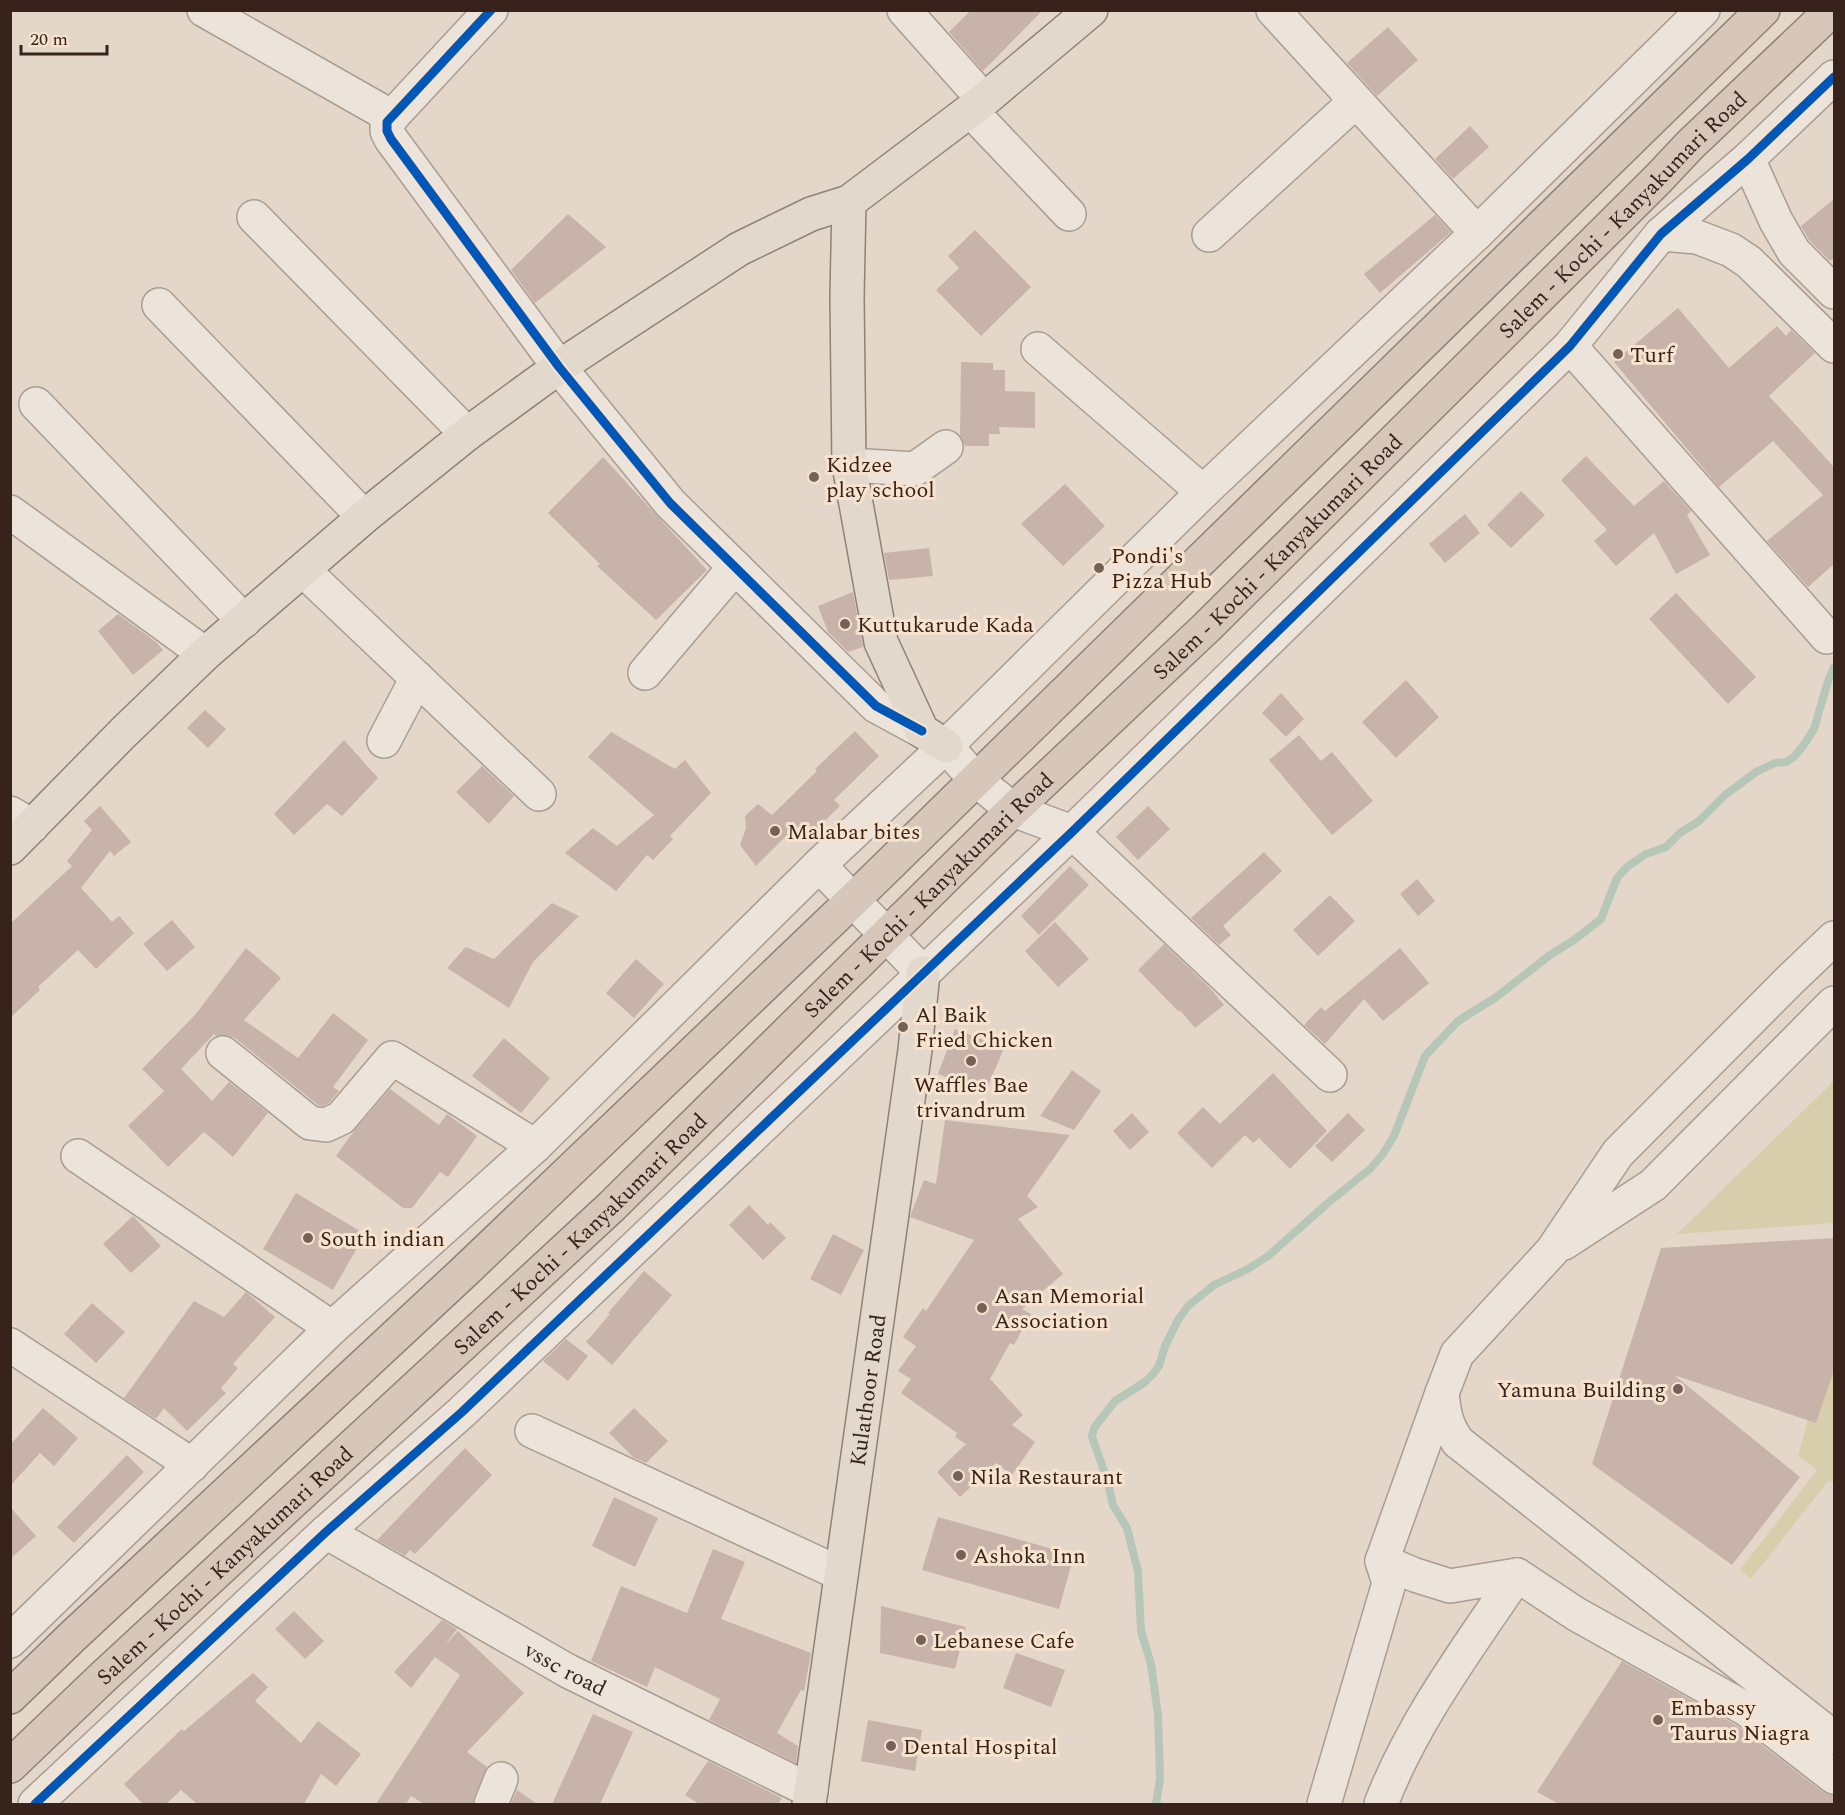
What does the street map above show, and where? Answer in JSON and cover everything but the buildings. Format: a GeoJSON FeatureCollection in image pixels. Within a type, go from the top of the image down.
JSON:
{"type":"FeatureCollection","features":[{"type":"Feature","properties":{"kind":"highway","name":"Salem - Kochi - Kanyakumari Road"},"geometry":{"type":"LineString","coordinates":[[10,1697],[465,1271],[853,900],[1762,10]]}},
{"type":"Feature","properties":{"kind":"highway","name":"Salem - Kochi - Kanyakumari Road"},"geometry":{"type":"LineString","coordinates":[[10,1766],[611,1207],[888,936],[1013,810],[1207,627],[1690,145],[1832,10]]}},
{"type":"Feature","properties":{"kind":"main road"},"geometry":{"type":"LineString","coordinates":[[18,829],[206,654],[364,517],[467,434],[559,367],[739,249],[811,214],[849,202],[978,105],[1091,10]]}},
{"type":"Feature","properties":{"kind":"main road"},"geometry":{"type":"LineString","coordinates":[[849,202],[847,297],[849,465],[882,642],[934,739]]}},
{"type":"Feature","properties":{"kind":"main road","name":"Kulathoor Road"},"geometry":{"type":"LineString","coordinates":[[810,1798],[915,1050],[923,973]]}},
{"type":"Feature","properties":{"kind":"street"},"geometry":{"type":"LineString","coordinates":[[204,10],[392,117]]}},
{"type":"Feature","properties":{"kind":"street"},"geometry":{"type":"LineString","coordinates":[[491,10],[387,122],[387,131],[559,367],[670,503],[876,706],[934,739],[975,779],[1013,810],[1072,832],[1330,1075]]}},
{"type":"Feature","properties":{"kind":"street"},"geometry":{"type":"LineString","coordinates":[[904,10],[978,105],[1069,214]]}},
{"type":"Feature","properties":{"kind":"street"},"geometry":{"type":"LineString","coordinates":[[1274,10],[1477,233]]}},
{"type":"Feature","properties":{"kind":"street"},"geometry":{"type":"LineString","coordinates":[[10,1641],[332,1328],[535,1146],[819,865],[934,739],[1203,492],[1477,233],[1703,10]]}},
{"type":"Feature","properties":{"kind":"street"},"geometry":{"type":"LineString","coordinates":[[35,1804],[327,1532],[462,1412],[1072,832],[1570,346],[1661,234],[1748,159],[1834,77]]}},
{"type":"Feature","properties":{"kind":"street"},"geometry":{"type":"LineString","coordinates":[[1209,235],[1356,101]]}},
{"type":"Feature","properties":{"kind":"street"},"geometry":{"type":"LineString","coordinates":[[1748,159],[1772,213],[1794,252],[1834,292]]}},
{"type":"Feature","properties":{"kind":"street"},"geometry":{"type":"LineString","coordinates":[[254,217],[467,434]]}},
{"type":"Feature","properties":{"kind":"street"},"geometry":{"type":"LineString","coordinates":[[1661,234],[1697,237],[1731,250],[1749,262],[1834,346]]}},
{"type":"Feature","properties":{"kind":"street"},"geometry":{"type":"LineString","coordinates":[[159,305],[364,517]]}},
{"type":"Feature","properties":{"kind":"street"},"geometry":{"type":"LineString","coordinates":[[1570,346],[1827,638]]}},
{"type":"Feature","properties":{"kind":"street"},"geometry":{"type":"LineString","coordinates":[[1038,349],[1203,492]]}},
{"type":"Feature","properties":{"kind":"street"},"geometry":{"type":"LineString","coordinates":[[36,404],[244,621]]}},
{"type":"Feature","properties":{"kind":"street"},"geometry":{"type":"LineString","coordinates":[[849,465],[915,469],[946,447]]}},
{"type":"Feature","properties":{"kind":"street"},"geometry":{"type":"LineString","coordinates":[[10,512],[206,654]]}},
{"type":"Feature","properties":{"kind":"street"},"geometry":{"type":"LineString","coordinates":[[645,673],[735,567]]}},
{"type":"Feature","properties":{"kind":"street"},"geometry":{"type":"LineString","coordinates":[[303,570],[538,794]]}},
{"type":"Feature","properties":{"kind":"street"},"geometry":{"type":"LineString","coordinates":[[384,741],[417,678]]}},
{"type":"Feature","properties":{"kind":"street"},"geometry":{"type":"LineString","coordinates":[[819,865],[923,973]]}},
{"type":"Feature","properties":{"kind":"street"},"geometry":{"type":"LineString","coordinates":[[1324,1804],[1389,1583],[1382,1561],[1457,1354],[1552,1251],[1618,1154],[1834,938]]}},
{"type":"Feature","properties":{"kind":"street"},"geometry":{"type":"LineString","coordinates":[[1552,1251],[1653,1185],[1834,1003]]}},
{"type":"Feature","properties":{"kind":"street"},"geometry":{"type":"LineString","coordinates":[[223,1053],[310,1123],[327,1125],[341,1118],[392,1058],[535,1146]]}},
{"type":"Feature","properties":{"kind":"street"},"geometry":{"type":"LineString","coordinates":[[78,1156],[332,1328]]}},
{"type":"Feature","properties":{"kind":"street"},"geometry":{"type":"LineString","coordinates":[[12,1349],[192,1465]]}},
{"type":"Feature","properties":{"kind":"street"},"geometry":{"type":"LineString","coordinates":[[1442,1393],[1445,1416],[1458,1442],[1834,1738]]}},
{"type":"Feature","properties":{"kind":"street"},"geometry":{"type":"LineString","coordinates":[[532,1431],[842,1574]]}},
{"type":"Feature","properties":{"kind":"street","name":"vssc road"},"geometry":{"type":"LineString","coordinates":[[327,1532],[568,1671],[810,1798]]}},
{"type":"Feature","properties":{"kind":"street"},"geometry":{"type":"LineString","coordinates":[[1382,1561],[1450,1586],[1517,1575],[1576,1614],[1746,1709],[1834,1777]]}},
{"type":"Feature","properties":{"kind":"street"},"geometry":{"type":"LineString","coordinates":[[1381,1804],[1429,1707],[1517,1575]]}},
{"type":"Feature","properties":{"kind":"shaded area"},"geometry":{"type":"Polygon","coordinates":[[[1834,1081],[1834,1223],[1677,1234],[1834,1081]]]}},
{"type":"Feature","properties":{"kind":"shaded area"},"geometry":{"type":"Polygon","coordinates":[[[1834,1363],[1834,1484],[1829,1480],[1751,1579],[1740,1570],[1817,1470],[1798,1456],[1823,1364],[1834,1363]]]}},
{"type":"Feature","properties":{"kind":"waterway"},"geometry":{"type":"LineString","coordinates":[[1156,1804],[1160,1779],[1158,1715],[1151,1664],[1141,1631],[1138,1571],[1127,1528],[1113,1505],[1107,1479],[1092,1437],[1094,1428],[1115,1401],[1145,1382],[1153,1374],[1159,1366],[1165,1346],[1178,1320],[1188,1306],[1214,1285],[1248,1269],[1268,1256],[1370,1169],[1394,1136],[1425,1056],[1458,1021],[1495,998],[1601,919],[1617,878],[1627,867],[1646,854],[1666,847],[1680,833],[1699,821],[1725,795],[1756,772],[1794,757],[1814,729],[1834,667]]}},
{"type":"Feature","properties":{"kind":"cycle path"},"geometry":{"type":"LineString","coordinates":[[491,10],[387,122],[387,131],[391,139],[559,367],[670,503],[876,706],[922,731]]}},
{"type":"Feature","properties":{"kind":"cycle path"},"geometry":{"type":"LineString","coordinates":[[35,1804],[326,1532],[462,1412],[1072,832],[1570,346],[1661,234],[1748,159],[1834,77]]}},
{"type":"Feature","properties":{"kind":"place","name":"Turf"},"geometry":{"type":"Point","coordinates":[1618,354]}},
{"type":"Feature","properties":{"kind":"place","name":"Kidzee play school"},"geometry":{"type":"Point","coordinates":[814,477]}},
{"type":"Feature","properties":{"kind":"place","name":"Pondi's Pizza Hub"},"geometry":{"type":"Point","coordinates":[1099,568]}},
{"type":"Feature","properties":{"kind":"place","name":"Kuttukarude Kada"},"geometry":{"type":"Point","coordinates":[845,624]}},
{"type":"Feature","properties":{"kind":"place","name":"Malabar bites"},"geometry":{"type":"Point","coordinates":[775,831]}},
{"type":"Feature","properties":{"kind":"place","name":"Al Baik Fried Chicken"},"geometry":{"type":"Point","coordinates":[903,1027]}},
{"type":"Feature","properties":{"kind":"place","name":"Waffles Bae trivandrum"},"geometry":{"type":"Point","coordinates":[971,1061]}},
{"type":"Feature","properties":{"kind":"place","name":"South indian"},"geometry":{"type":"Point","coordinates":[308,1238]}},
{"type":"Feature","properties":{"kind":"place","name":"Asan Memorial Association"},"geometry":{"type":"Point","coordinates":[982,1308]}},
{"type":"Feature","properties":{"kind":"place","name":"Yamuna Building"},"geometry":{"type":"Point","coordinates":[1678,1389]}},
{"type":"Feature","properties":{"kind":"place","name":"Nila Restaurant"},"geometry":{"type":"Point","coordinates":[958,1476]}},
{"type":"Feature","properties":{"kind":"place","name":"Ashoka Inn"},"geometry":{"type":"Point","coordinates":[961,1555]}},
{"type":"Feature","properties":{"kind":"place","name":"Lebanese Cafe"},"geometry":{"type":"Point","coordinates":[921,1640]}},
{"type":"Feature","properties":{"kind":"place","name":"Embassy Taurus Niagra"},"geometry":{"type":"Point","coordinates":[1658,1720]}},
{"type":"Feature","properties":{"kind":"place","name":"Dental Hospital"},"geometry":{"type":"Point","coordinates":[891,1746]}}]}
